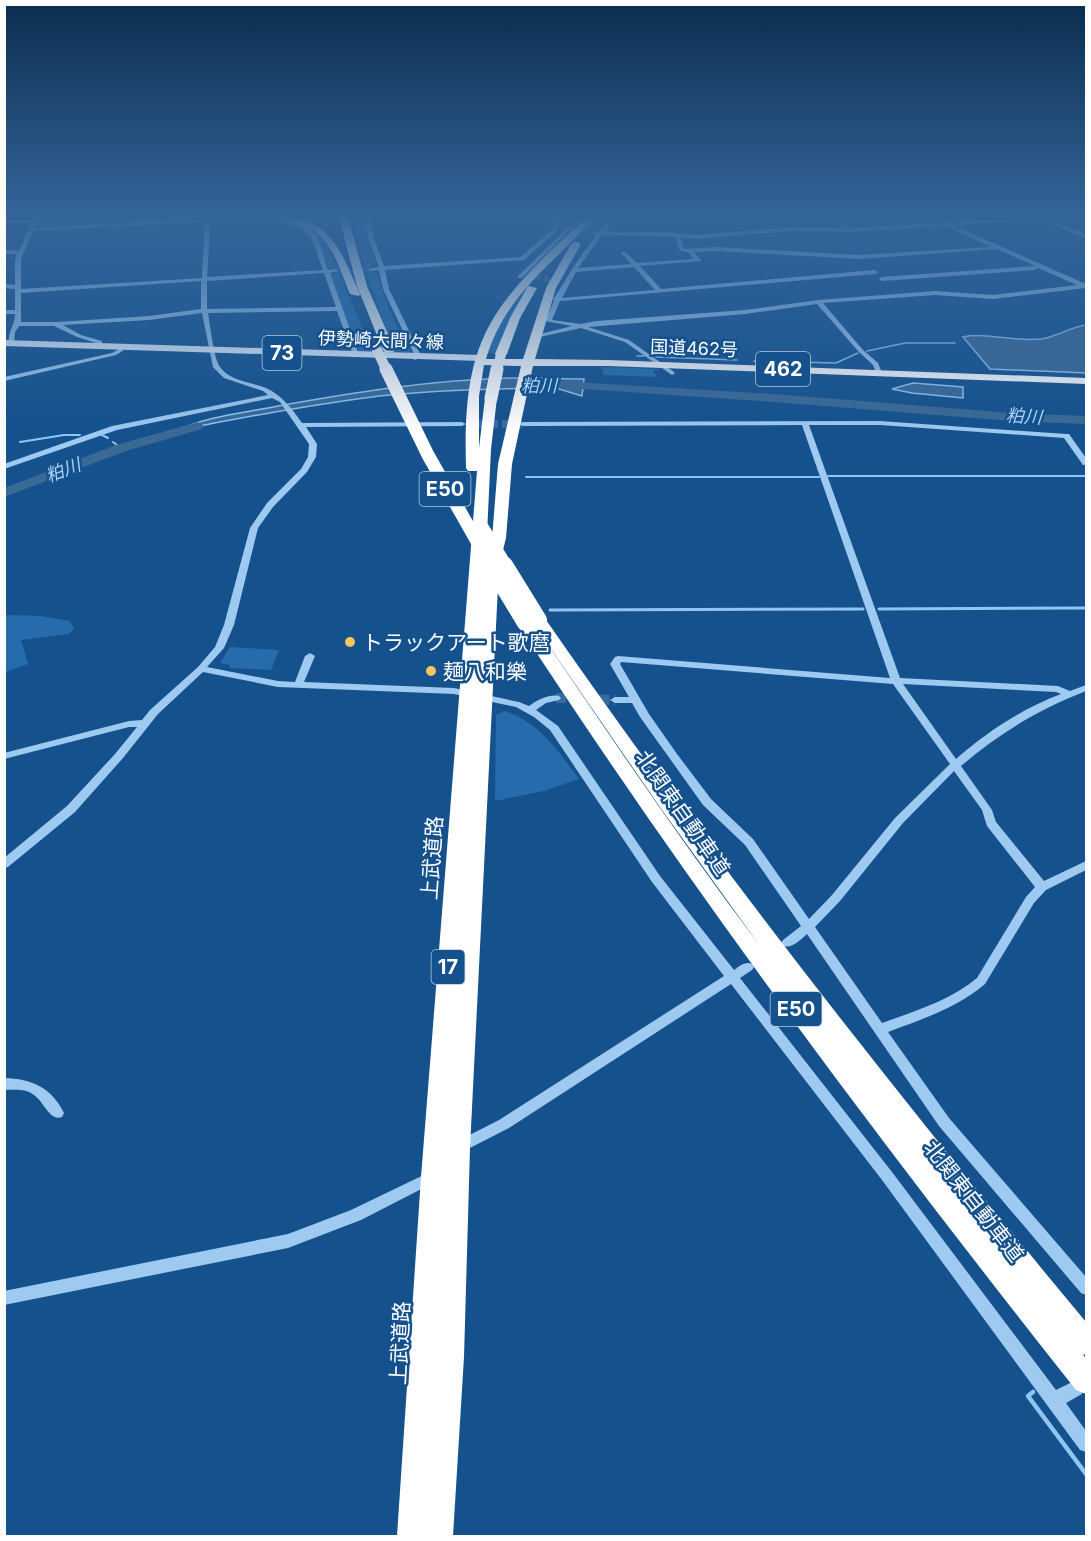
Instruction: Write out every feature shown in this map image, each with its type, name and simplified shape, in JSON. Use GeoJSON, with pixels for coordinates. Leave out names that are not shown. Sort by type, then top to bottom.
{"type":"FeatureCollection","features":[{"type":"Feature","properties":{"kind":"highway"},"geometry":{"type":"LineString","coordinates":[[352,289],[355,294]]}},
{"type":"Feature","properties":{"kind":"highway","name":"北関東自動車道"},"geometry":{"type":"LineString","coordinates":[[354,289],[444,486],[532,621],[588,693],[719,877],[800,984],[925,1144],[1086,1342]]}},
{"type":"Feature","properties":{"kind":"highway","name":"北関東自動車道"},"geometry":{"type":"LineString","coordinates":[[364,289],[383,350]]}},
{"type":"Feature","properties":{"kind":"highway"},"geometry":{"type":"LineString","coordinates":[[522,289],[503,309],[489,334],[477,375],[495,398],[524,375],[551,289]]}},
{"type":"Feature","properties":{"kind":"highway","name":"上武道路"},"geometry":{"type":"LineString","coordinates":[[438,1536],[450,1357],[485,449],[505,354],[526,297],[532,289]]}},
{"type":"Feature","properties":{"kind":"highway","name":"上武道路"},"geometry":{"type":"LineString","coordinates":[[505,354],[540,289]]}},
{"type":"Feature","properties":{"kind":"highway","name":"国道462号"},"geometry":{"type":"LineString","coordinates":[[481,360],[658,363],[1086,379]]}},
{"type":"Feature","properties":{"kind":"highway","name":"上武道路"},"geometry":{"type":"LineString","coordinates":[[412,1536],[433,1177],[476,695],[491,574],[495,398]]}},
{"type":"Feature","properties":{"kind":"highway","name":"北関東自動車道"},"geometry":{"type":"LineString","coordinates":[[532,621],[571,694],[702,883],[1081,1384]]}},
{"type":"Feature","properties":{"kind":"main road","name":"伊勢崎大間々線"},"geometry":{"type":"LineString","coordinates":[[8,343],[121,350],[481,360]]}},
{"type":"Feature","properties":{"kind":"main road","name":"伊勢崎大間々線"},"geometry":{"type":"LineString","coordinates":[[28,344],[99,345],[423,363],[481,360]]}},
{"type":"Feature","properties":{"kind":"street"},"geometry":{"type":"LineString","coordinates":[[8,343],[17,324],[18,289]]}},
{"type":"Feature","properties":{"kind":"street"},"geometry":{"type":"LineString","coordinates":[[7,859],[77,803],[144,723],[201,669],[219,648],[225,636],[250,540],[259,519],[304,470],[312,457],[313,444],[301,424],[282,401],[274,394],[220,373],[215,366],[204,311],[204,289]]}},
{"type":"Feature","properties":{"kind":"street"},"geometry":{"type":"LineString","coordinates":[[333,289],[355,352],[354,356]]}},
{"type":"Feature","properties":{"kind":"street"},"geometry":{"type":"LineString","coordinates":[[386,289],[417,354],[415,358]]}},
{"type":"Feature","properties":{"kind":"street"},"geometry":{"type":"LineString","coordinates":[[560,289],[548,322],[582,327],[627,340],[672,373]]}},
{"type":"Feature","properties":{"kind":"street"},"geometry":{"type":"LineString","coordinates":[[657,289],[660,292]]}},
{"type":"Feature","properties":{"kind":"street"},"geometry":{"type":"LineString","coordinates":[[556,300],[693,289]]}},
{"type":"Feature","properties":{"kind":"street"},"geometry":{"type":"LineString","coordinates":[[891,289],[898,296]]}},
{"type":"Feature","properties":{"kind":"street"},"geometry":{"type":"LineString","coordinates":[[535,336],[582,327],[680,315],[746,312],[818,302],[935,293],[993,297],[1061,289]]}},
{"type":"Feature","properties":{"kind":"street"},"geometry":{"type":"LineString","coordinates":[[818,302],[876,363],[878,371]]}},
{"type":"Feature","properties":{"kind":"street"},"geometry":{"type":"LineString","coordinates":[[4,325],[57,324],[204,311],[340,309]]}},
{"type":"Feature","properties":{"kind":"street"},"geometry":{"type":"LineString","coordinates":[[4,312],[18,312]]}},
{"type":"Feature","properties":{"kind":"street"},"geometry":{"type":"LineString","coordinates":[[57,324],[79,336],[100,342],[99,345]]}},
{"type":"Feature","properties":{"kind":"street"},"geometry":{"type":"LineString","coordinates":[[4,379],[114,354],[121,350]]}},
{"type":"Feature","properties":{"kind":"street"},"geometry":{"type":"LineString","coordinates":[[4,467],[103,431],[253,402],[274,394]]}},
{"type":"Feature","properties":{"kind":"street"},"geometry":{"type":"LineString","coordinates":[[805,423],[896,681],[987,810],[991,823],[1042,887]]}},
{"type":"Feature","properties":{"kind":"street"},"geometry":{"type":"LineString","coordinates":[[301,424],[462,424]]}},
{"type":"Feature","properties":{"kind":"street"},"geometry":{"type":"LineString","coordinates":[[523,424],[897,424],[1064,435],[1069,437],[1086,463]]}},
{"type":"Feature","properties":{"kind":"street"},"geometry":{"type":"LineString","coordinates":[[298,685],[310,656]]}},
{"type":"Feature","properties":{"kind":"street"},"geometry":{"type":"LineString","coordinates":[[1070,693],[1058,689],[896,681],[618,659],[615,664],[636,700],[707,802],[744,835],[963,1146],[1086,1288]]}},
{"type":"Feature","properties":{"kind":"street"},"geometry":{"type":"LineString","coordinates":[[201,669],[243,679],[298,685],[476,695],[508,701],[530,710],[561,735],[656,879],[874,1159],[1086,1444]]}},
{"type":"Feature","properties":{"kind":"street"},"geometry":{"type":"LineString","coordinates":[[787,943],[809,927],[897,823],[982,742],[1005,726],[1054,699],[1086,688]]}},
{"type":"Feature","properties":{"kind":"street"},"geometry":{"type":"LineString","coordinates":[[530,710],[543,701],[556,698]]}},
{"type":"Feature","properties":{"kind":"street"},"geometry":{"type":"LineString","coordinates":[[615,700],[636,700]]}},
{"type":"Feature","properties":{"kind":"street"},"geometry":{"type":"LineString","coordinates":[[4,756],[129,724],[144,723]]}},
{"type":"Feature","properties":{"kind":"street"},"geometry":{"type":"LineString","coordinates":[[882,1029],[974,988],[981,981],[1030,900],[1042,887],[1086,865]]}},
{"type":"Feature","properties":{"kind":"street"},"geometry":{"type":"LineString","coordinates":[[4,1298],[288,1241],[356,1215],[433,1177],[458,1148],[469,1140],[504,1124],[748,967]]}},
{"type":"Feature","properties":{"kind":"street"},"geometry":{"type":"LineString","coordinates":[[4,1084],[30,1084],[50,1101],[57,1113]]}},
{"type":"Feature","properties":{"kind":"street"},"geometry":{"type":"LineString","coordinates":[[1053,1401],[1081,1384]]}},
{"type":"Feature","properties":{"kind":"shaded area"},"geometry":{"type":"Polygon","coordinates":[[[335,289],[346,289],[372,351],[359,351],[335,289]]]}},
{"type":"Feature","properties":{"kind":"shaded area"},"geometry":{"type":"Polygon","coordinates":[[[372,289],[382,289],[390,312],[411,353],[395,351],[372,289]]]}},
{"type":"Feature","properties":{"kind":"shaded area"},"geometry":{"type":"Polygon","coordinates":[[[525,289],[528,289],[507,324],[496,354],[486,353],[498,320],[525,289]]]}},
{"type":"Feature","properties":{"kind":"shaded area"},"geometry":{"type":"Polygon","coordinates":[[[603,367],[662,369],[653,371],[658,377],[603,375],[603,367]]]}},
{"type":"Feature","properties":{"kind":"shaded area"},"geometry":{"type":"Polygon","coordinates":[[[5,615],[41,616],[70,621],[74,629],[69,634],[21,640],[28,664],[5,672],[5,615]]]}},
{"type":"Feature","properties":{"kind":"shaded area"},"geometry":{"type":"Polygon","coordinates":[[[230,647],[279,650],[271,670],[229,668],[230,665],[220,663],[230,647]]]}},
{"type":"Feature","properties":{"kind":"shaded area"},"geometry":{"type":"Polygon","coordinates":[[[505,711],[538,730],[556,748],[579,779],[544,791],[495,801],[496,715],[505,711]]]}},
{"type":"Feature","properties":{"kind":"water"},"geometry":{"type":"Polygon","coordinates":[[[1086,325],[1086,373],[990,369],[963,337],[1041,339],[1086,325]]]}},
{"type":"Feature","properties":{"kind":"water"},"geometry":{"type":"Polygon","coordinates":[[[512,378],[584,379],[582,396],[559,389],[544,388],[400,394],[302,407],[175,431],[226,416],[336,396],[423,384],[512,378]]]}},
{"type":"Feature","properties":{"kind":"water"},"geometry":{"type":"Polygon","coordinates":[[[913,383],[963,387],[963,398],[892,389],[913,383]]]}},
{"type":"Feature","properties":{"kind":"waterway"},"geometry":{"type":"LineString","coordinates":[[867,351],[905,343],[955,343]]}},
{"type":"Feature","properties":{"kind":"waterway"},"geometry":{"type":"LineString","coordinates":[[754,361],[836,363],[858,353]]}},
{"type":"Feature","properties":{"kind":"waterway"},"geometry":{"type":"LineString","coordinates":[[637,356],[644,356]]}},
{"type":"Feature","properties":{"kind":"waterway"},"geometry":{"type":"LineString","coordinates":[[656,357],[737,360]]}},
{"type":"Feature","properties":{"kind":"waterway","name":"粕川"},"geometry":{"type":"LineString","coordinates":[[558,385],[774,398],[1012,417],[1086,420]]}},
{"type":"Feature","properties":{"kind":"waterway","name":"粕川"},"geometry":{"type":"LineString","coordinates":[[4,493],[121,448],[198,426]]}},
{"type":"Feature","properties":{"kind":"waterway"},"geometry":{"type":"LineString","coordinates":[[20,442],[64,435],[80,435]]}},
{"type":"Feature","properties":{"kind":"waterway"},"geometry":{"type":"LineString","coordinates":[[102,435],[108,438]]}},
{"type":"Feature","properties":{"kind":"waterway"},"geometry":{"type":"LineString","coordinates":[[113,442],[121,448]]}},
{"type":"Feature","properties":{"kind":"waterway"},"geometry":{"type":"LineString","coordinates":[[828,476],[1086,476]]}},
{"type":"Feature","properties":{"kind":"waterway"},"geometry":{"type":"LineString","coordinates":[[526,477],[819,477]]}},
{"type":"Feature","properties":{"kind":"waterway"},"geometry":{"type":"LineString","coordinates":[[879,609],[1086,608]]}},
{"type":"Feature","properties":{"kind":"waterway"},"geometry":{"type":"LineString","coordinates":[[550,610],[863,609]]}},
{"type":"Feature","properties":{"kind":"waterway"},"geometry":{"type":"LineString","coordinates":[[1033,1392],[1028,1396],[1086,1474]]}},
{"type":"Feature","properties":{"kind":"tunnel"},"geometry":{"type":"LineString","coordinates":[[466,424],[522,424]]}},
{"type":"Feature","properties":{"kind":"tunnel"},"geometry":{"type":"LineString","coordinates":[[556,698],[615,700]]}},
{"type":"Feature","properties":{"kind":"place","name":"トラックアート歌麿"},"geometry":{"type":"Point","coordinates":[350,642]}},
{"type":"Feature","properties":{"kind":"place","name":"麺八和樂"},"geometry":{"type":"Point","coordinates":[431,671]}}]}
